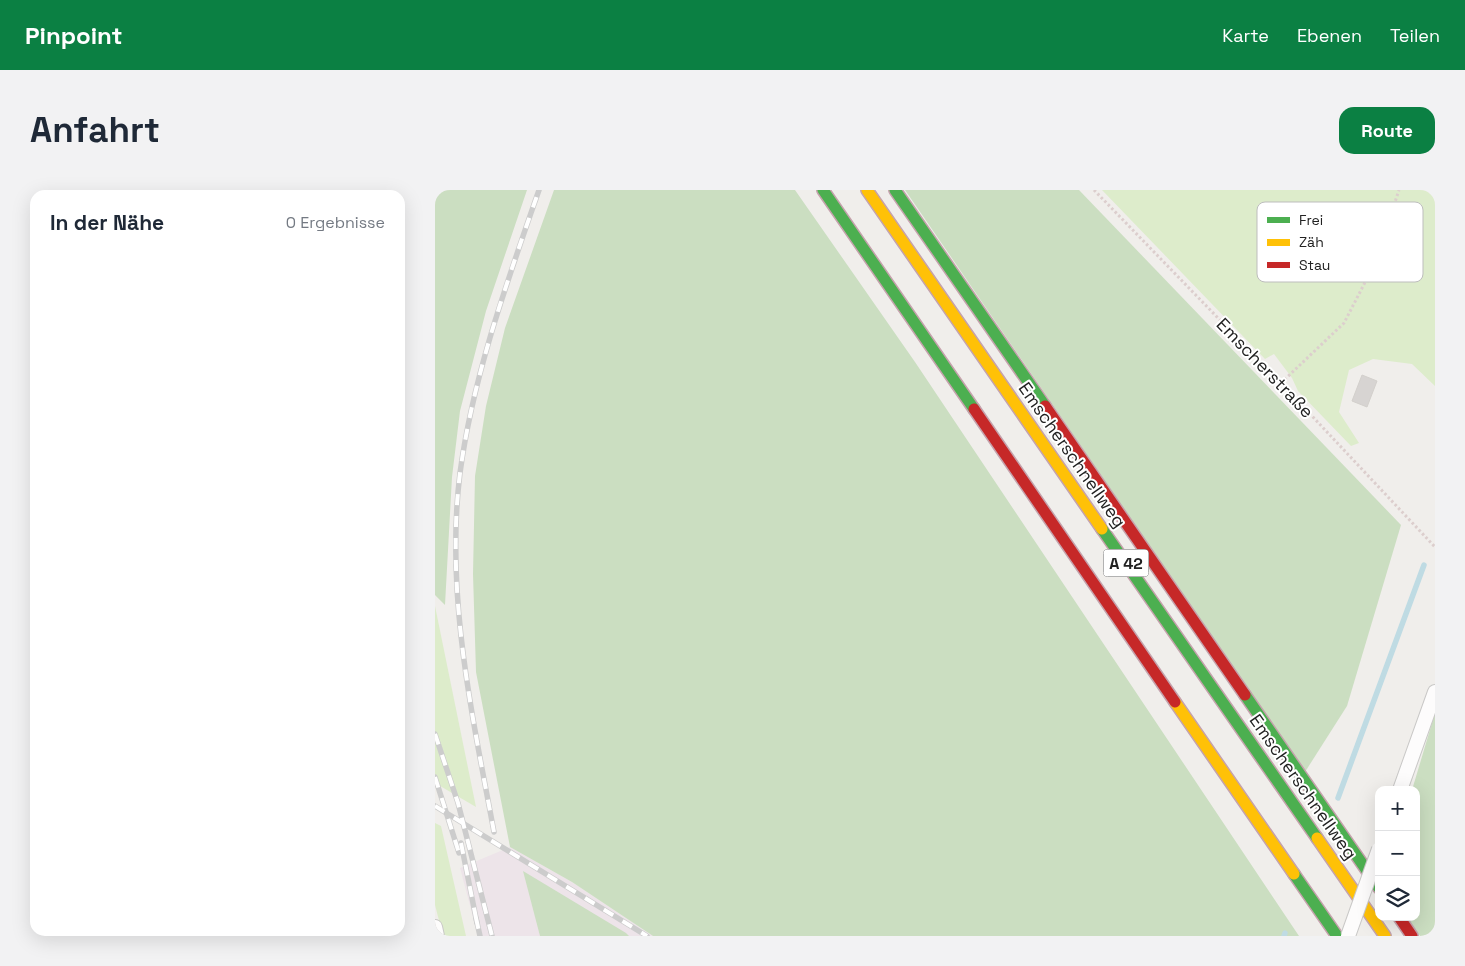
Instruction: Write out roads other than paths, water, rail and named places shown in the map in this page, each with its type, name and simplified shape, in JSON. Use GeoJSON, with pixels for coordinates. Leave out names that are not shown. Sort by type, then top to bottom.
{"type":"FeatureCollection","features":[{"type":"Feature","properties":{"kind":"highway","name":"A 42"},"geometry":{"type":"LineString","coordinates":[[823,190],[1337,936]]}},
{"type":"Feature","properties":{"kind":"highway","name":"Emscherschnellweg"},"geometry":{"type":"LineString","coordinates":[[867,190],[1385,936]]}},
{"type":"Feature","properties":{"kind":"highway"},"geometry":{"type":"LineString","coordinates":[[895,190],[1375,882]]}},
{"type":"Feature","properties":{"kind":"highway"},"geometry":{"type":"LineString","coordinates":[[1402,921],[1412,936]]}},
{"type":"Feature","properties":{"kind":"street"},"geometry":{"type":"LineString","coordinates":[[1401,786],[1435,692]]}},
{"type":"Feature","properties":{"kind":"street"},"geometry":{"type":"LineString","coordinates":[[1348,936],[1375,861]]}},
{"type":"Feature","properties":{"kind":"street"},"geometry":{"type":"LineString","coordinates":[[435,928],[437,936]]}},
{"type":"Feature","properties":{"kind":"waterway"},"geometry":{"type":"LineString","coordinates":[[1338,798],[1424,565]]}},
{"type":"Feature","properties":{"kind":"railway"},"geometry":{"type":"LineString","coordinates":[[494,832],[463,654],[458,609],[456,518],[460,473],[466,437],[482,365],[503,294],[539,190]]}},
{"type":"Feature","properties":{"kind":"railway"},"geometry":{"type":"LineString","coordinates":[[435,734],[458,803],[492,936]]}},
{"type":"Feature","properties":{"kind":"railway"},"geometry":{"type":"LineString","coordinates":[[435,777],[459,853]]}},
{"type":"Feature","properties":{"kind":"railway"},"geometry":{"type":"LineString","coordinates":[[435,806],[647,936]]}},
{"type":"Feature","properties":{"kind":"railway"},"geometry":{"type":"LineString","coordinates":[[461,843],[477,923]]}},
{"type":"Feature","properties":{"kind":"railway"},"geometry":{"type":"LineString","coordinates":[[476,918],[480,936]]}}]}
